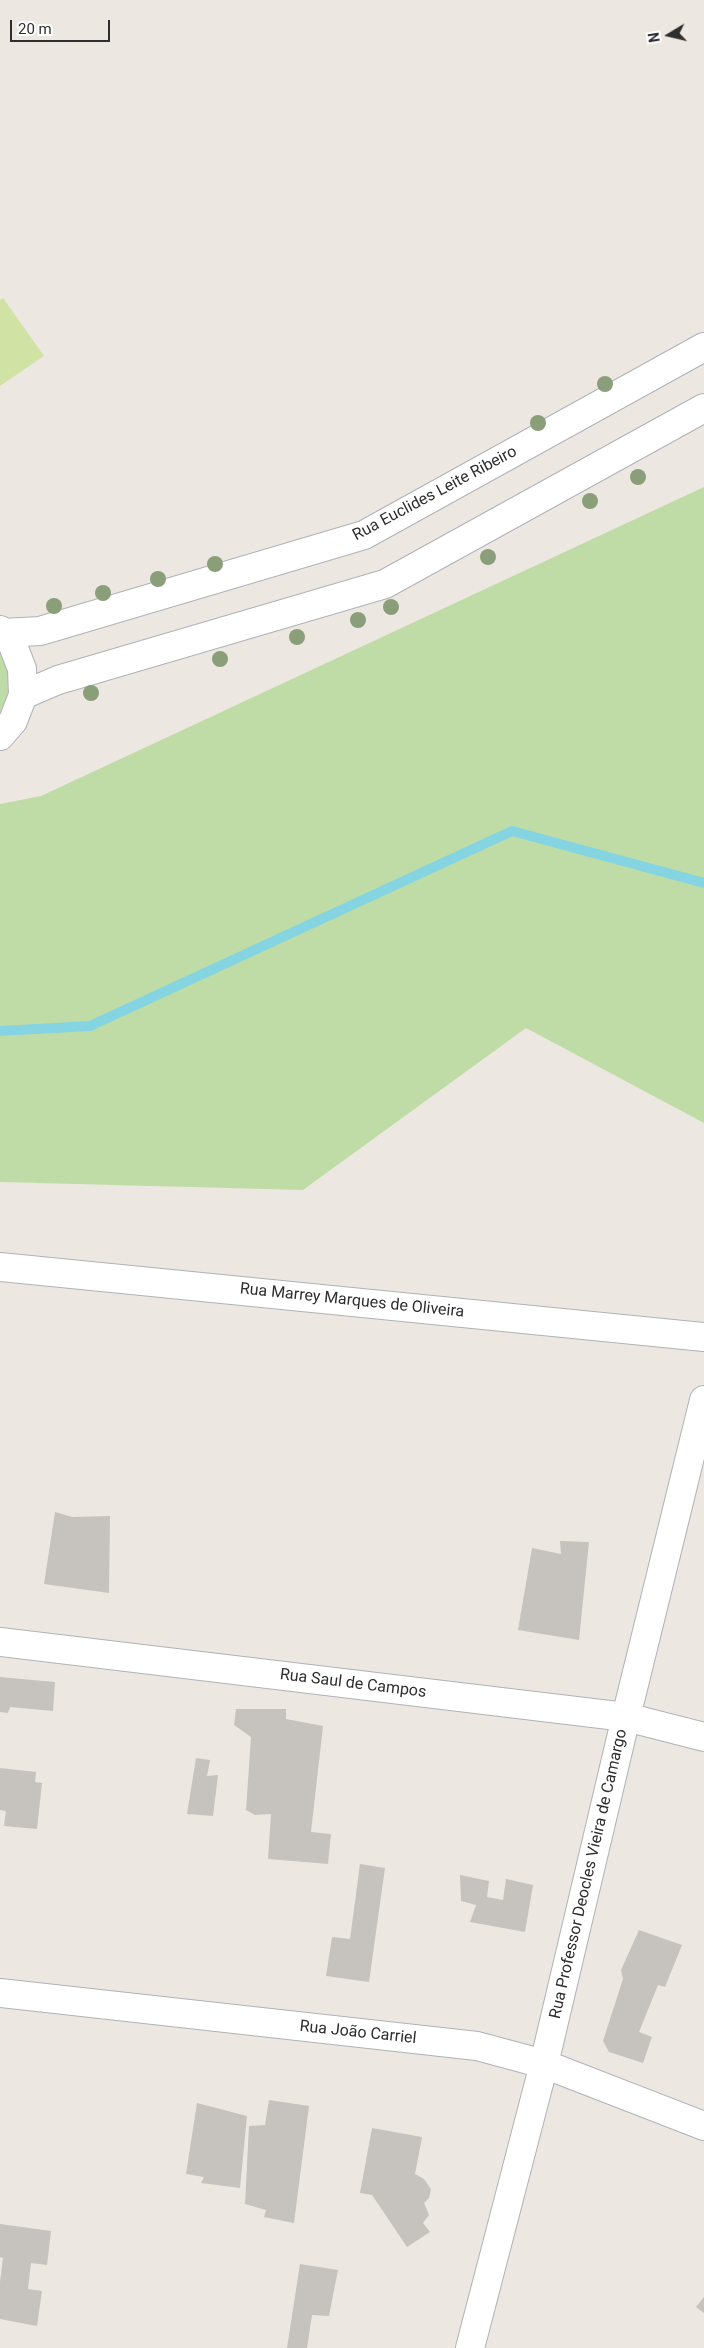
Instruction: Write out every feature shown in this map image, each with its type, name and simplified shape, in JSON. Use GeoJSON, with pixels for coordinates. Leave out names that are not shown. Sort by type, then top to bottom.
{"type":"FeatureCollection","features":[{"type":"Feature","properties":{"kind":"street","name":"Rua Euclides Leite Ribeiro"},"geometry":{"type":"LineString","coordinates":[[2,631],[40,630],[364,535],[704,347]]}},
{"type":"Feature","properties":{"kind":"street"},"geometry":{"type":"LineString","coordinates":[[23,695],[58,680],[385,584],[704,408]]}},
{"type":"Feature","properties":{"kind":"street"},"geometry":{"type":"LineString","coordinates":[[0,736],[13,721],[23,695],[22,668],[12,643],[2,631]]}},
{"type":"Feature","properties":{"kind":"street","name":"Rua Marrey Marques de Oliveira"},"geometry":{"type":"LineString","coordinates":[[0,1266],[704,1337]]}},
{"type":"Feature","properties":{"kind":"street","name":"Rua Professor Deocles Vieira de Camargo"},"geometry":{"type":"LineString","coordinates":[[470,2348],[544,2064],[626,1717],[704,1400]]}},
{"type":"Feature","properties":{"kind":"street","name":"Rua Saul de Campos"},"geometry":{"type":"LineString","coordinates":[[0,1642],[626,1717],[704,1736]]}},
{"type":"Feature","properties":{"kind":"street","name":"Rua João Carriel"},"geometry":{"type":"LineString","coordinates":[[0,1993],[476,2046],[544,2064],[704,2126]]}},
{"type":"Feature","properties":{"kind":"green space"},"geometry":{"type":"Polygon","coordinates":[[[3,298],[44,356],[0,386],[0,300],[3,298]]]}},
{"type":"Feature","properties":{"kind":"green space"},"geometry":{"type":"Polygon","coordinates":[[[704,487],[704,1123],[526,1028],[303,1190],[0,1182],[0,804],[41,796],[704,487]]]}},
{"type":"Feature","properties":{"kind":"green space"},"geometry":{"type":"Polygon","coordinates":[[[0,649],[5,656],[10,679],[8,701],[0,717],[0,649]]]}},
{"type":"Feature","properties":{"kind":"building"},"geometry":{"type":"Polygon","coordinates":[[[55,1512],[72,1517],[110,1516],[109,1593],[44,1584],[55,1512]]]}},
{"type":"Feature","properties":{"kind":"building"},"geometry":{"type":"Polygon","coordinates":[[[560,1541],[589,1542],[579,1640],[518,1630],[532,1548],[561,1554],[560,1541]]]}},
{"type":"Feature","properties":{"kind":"building"},"geometry":{"type":"Polygon","coordinates":[[[0,1677],[55,1682],[53,1711],[10,1707],[8,1713],[0,1712],[0,1677]]]}},
{"type":"Feature","properties":{"kind":"building"},"geometry":{"type":"Polygon","coordinates":[[[236,1709],[286,1709],[286,1719],[323,1726],[311,1832],[331,1834],[328,1864],[268,1859],[271,1814],[255,1815],[246,1810],[251,1737],[234,1725],[236,1709]]]}},
{"type":"Feature","properties":{"kind":"building"},"geometry":{"type":"Polygon","coordinates":[[[196,1758],[210,1760],[207,1776],[218,1775],[213,1816],[187,1814],[196,1758]]]}},
{"type":"Feature","properties":{"kind":"building"},"geometry":{"type":"Polygon","coordinates":[[[0,1768],[36,1772],[35,1782],[42,1783],[37,1829],[4,1826],[6,1811],[0,1810],[0,1768]]]}},
{"type":"Feature","properties":{"kind":"building"},"geometry":{"type":"Polygon","coordinates":[[[360,1864],[385,1868],[369,1982],[326,1976],[332,1937],[350,1939],[360,1864]]]}},
{"type":"Feature","properties":{"kind":"building"},"geometry":{"type":"Polygon","coordinates":[[[460,1875],[489,1881],[487,1897],[503,1900],[506,1879],[533,1885],[525,1932],[470,1922],[476,1905],[461,1901],[460,1875]]]}},
{"type":"Feature","properties":{"kind":"building"},"geometry":{"type":"Polygon","coordinates":[[[639,1930],[682,1945],[665,1987],[658,1985],[639,2032],[652,2037],[643,2063],[609,2052],[603,2041],[623,1979],[621,1970],[639,1930]]]}},
{"type":"Feature","properties":{"kind":"building"},"geometry":{"type":"Polygon","coordinates":[[[269,2100],[309,2106],[294,2223],[264,2217],[266,2210],[245,2204],[249,2126],[265,2125],[269,2100]]]}},
{"type":"Feature","properties":{"kind":"building"},"geometry":{"type":"Polygon","coordinates":[[[197,2103],[247,2116],[240,2188],[201,2183],[204,2177],[186,2174],[197,2103]]]}},
{"type":"Feature","properties":{"kind":"building"},"geometry":{"type":"Polygon","coordinates":[[[372,2128],[422,2137],[415,2174],[424,2179],[431,2189],[429,2198],[424,2203],[429,2215],[423,2223],[430,2232],[407,2247],[372,2195],[360,2193],[372,2128]]]}},
{"type":"Feature","properties":{"kind":"building"},"geometry":{"type":"Polygon","coordinates":[[[0,2224],[51,2231],[47,2265],[31,2263],[28,2289],[42,2291],[37,2326],[0,2319],[0,2282],[3,2258],[0,2257],[0,2224]]]}},
{"type":"Feature","properties":{"kind":"building"},"geometry":{"type":"Polygon","coordinates":[[[300,2264],[338,2270],[329,2316],[312,2315],[307,2348],[287,2348],[300,2264]]]}},
{"type":"Feature","properties":{"kind":"building"},"geometry":{"type":"Polygon","coordinates":[[[704,2297],[704,2313],[696,2307],[704,2297]]]}},
{"type":"Feature","properties":{"kind":"waterway"},"geometry":{"type":"LineString","coordinates":[[0,1031],[90,1026],[512,831],[704,883]]}}]}
